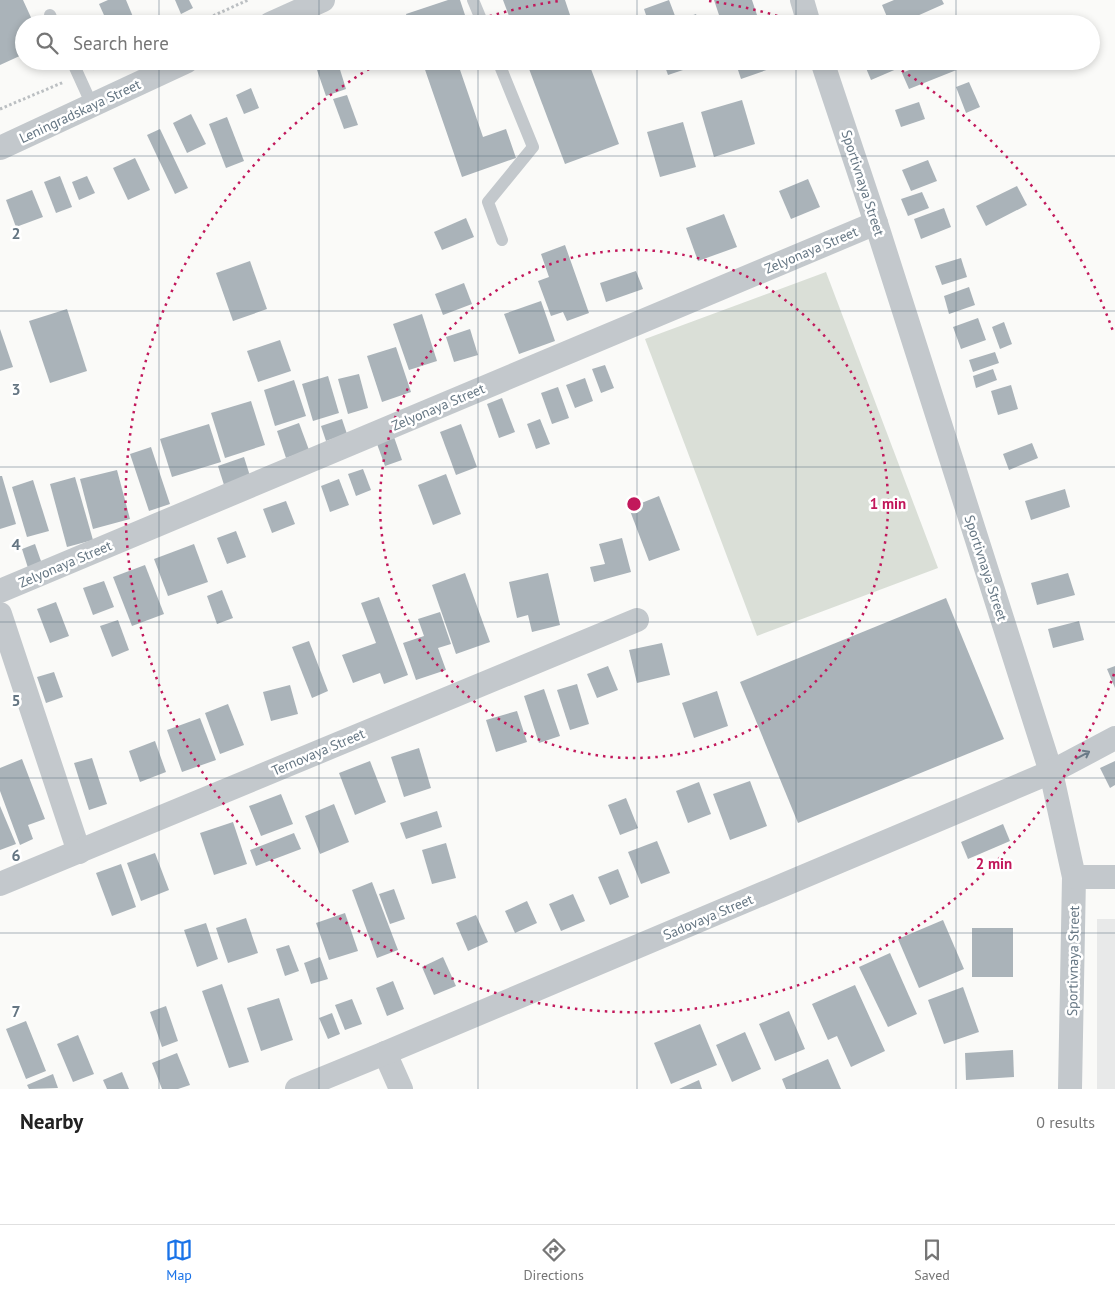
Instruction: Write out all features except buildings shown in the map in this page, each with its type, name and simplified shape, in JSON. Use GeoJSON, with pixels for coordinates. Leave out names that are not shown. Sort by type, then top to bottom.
{"type":"FeatureCollection","features":[{"type":"Feature","properties":{"kind":"street"},"geometry":{"type":"LineString","coordinates":[[290,15],[323,0]]}},
{"type":"Feature","properties":{"kind":"street"},"geometry":{"type":"LineString","coordinates":[[802,0],[807,15]]}},
{"type":"Feature","properties":{"kind":"street","name":"Leningradskaya Street"},"geometry":{"type":"LineString","coordinates":[[0,148],[168,70]]}},
{"type":"Feature","properties":{"kind":"street","name":"Sportivnaya Street"},"geometry":{"type":"LineString","coordinates":[[825,70],[876,223],[1051,772],[1074,877],[1070,1089]]}},
{"type":"Feature","properties":{"kind":"street","name":"Zelyonaya Street"},"geometry":{"type":"LineString","coordinates":[[0,591],[876,223]]}},
{"type":"Feature","properties":{"kind":"street"},"geometry":{"type":"LineString","coordinates":[[0,614],[79,852]]}},
{"type":"Feature","properties":{"kind":"street","name":"Ternovaya Street"},"geometry":{"type":"LineString","coordinates":[[0,884],[637,620]]}},
{"type":"Feature","properties":{"kind":"street","name":"Sadovaya Street"},"geometry":{"type":"LineString","coordinates":[[297,1089],[385,1054],[1051,772],[1115,738]]}},
{"type":"Feature","properties":{"kind":"street"},"geometry":{"type":"LineString","coordinates":[[1074,877],[1115,877]]}},
{"type":"Feature","properties":{"kind":"street"},"geometry":{"type":"LineString","coordinates":[[385,1054],[401,1089]]}},
{"type":"Feature","properties":{"kind":"lane"},"geometry":{"type":"LineString","coordinates":[[473,0],[479,15]]}},
{"type":"Feature","properties":{"kind":"lane"},"geometry":{"type":"LineString","coordinates":[[76,70],[92,105]]}},
{"type":"Feature","properties":{"kind":"lane"},"geometry":{"type":"LineString","coordinates":[[502,70],[533,148],[488,202],[502,240]]}},
{"type":"Feature","properties":{"kind":"path"},"geometry":{"type":"LineString","coordinates":[[215,15],[248,0]]}},
{"type":"Feature","properties":{"kind":"path"},"geometry":{"type":"LineString","coordinates":[[0,109],[92,70]]}},
{"type":"Feature","properties":{"kind":"shaded area"},"geometry":{"type":"Polygon","coordinates":[[[826,272],[938,568],[757,636],[645,339],[826,272]]]}},
{"type":"Feature","properties":{"kind":"shaded area"},"geometry":{"type":"Polygon","coordinates":[[[1097,919],[1115,919],[1115,1089],[1097,1089],[1097,919]]]}}]}
